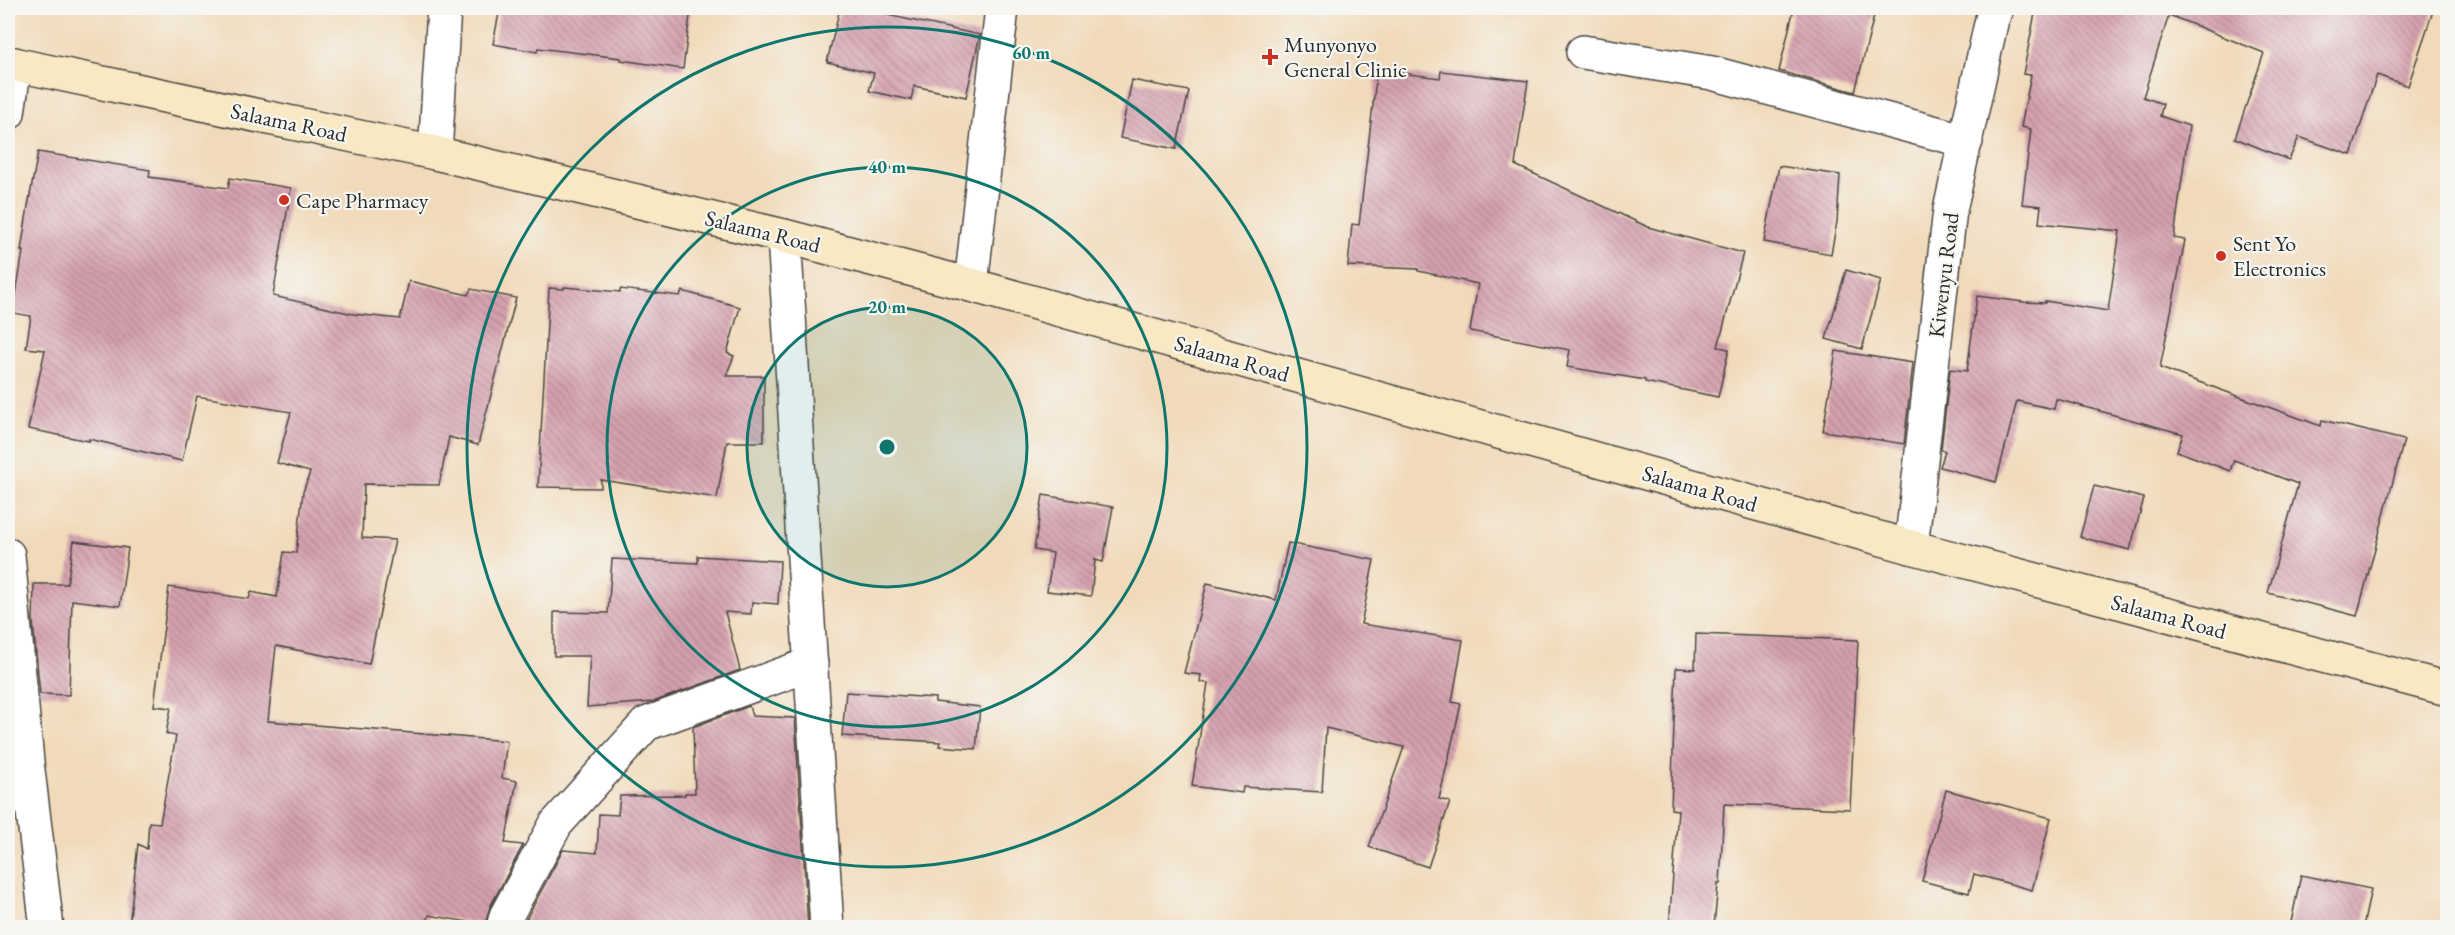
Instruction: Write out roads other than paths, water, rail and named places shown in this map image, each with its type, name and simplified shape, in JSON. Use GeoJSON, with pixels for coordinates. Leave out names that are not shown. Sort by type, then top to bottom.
{"type":"FeatureCollection","features":[{"type":"Feature","properties":{"kind":"main road","name":"Salaama Road"},"geometry":{"type":"LineString","coordinates":[[11,63],[435,153],[784,236],[971,285],[1911,547],[2448,689]]}},
{"type":"Feature","properties":{"kind":"street"},"geometry":{"type":"LineString","coordinates":[[435,153],[444,8]]}},
{"type":"Feature","properties":{"kind":"street"},"geometry":{"type":"LineString","coordinates":[[971,285],[1002,8]]}},
{"type":"Feature","properties":{"kind":"street","name":"Kiwenyu Road"},"geometry":{"type":"LineString","coordinates":[[1911,547],[1950,210],[1992,19],[1997,8]]}},
{"type":"Feature","properties":{"kind":"street"},"geometry":{"type":"LineString","coordinates":[[1583,52],[1712,73],[1966,141]]}},
{"type":"Feature","properties":{"kind":"street"},"geometry":{"type":"LineString","coordinates":[[8,113],[11,63]]}},
{"type":"Feature","properties":{"kind":"street"},"geometry":{"type":"LineString","coordinates":[[784,236],[827,927]]}},
{"type":"Feature","properties":{"kind":"street"},"geometry":{"type":"LineString","coordinates":[[8,555],[27,762],[47,927]]}},
{"type":"Feature","properties":{"kind":"street"},"geometry":{"type":"LineString","coordinates":[[503,927],[506,916],[556,824],[646,724],[811,664]]}},
{"type":"Feature","properties":{"kind":"place","name":"Munyonyo General Clinic"},"geometry":{"type":"Point","coordinates":[1270,57]}},
{"type":"Feature","properties":{"kind":"place","name":"Cape Pharmacy"},"geometry":{"type":"Point","coordinates":[284,200]}},
{"type":"Feature","properties":{"kind":"place","name":"Sent Yo Electronics"},"geometry":{"type":"Point","coordinates":[2221,256]}}]}
